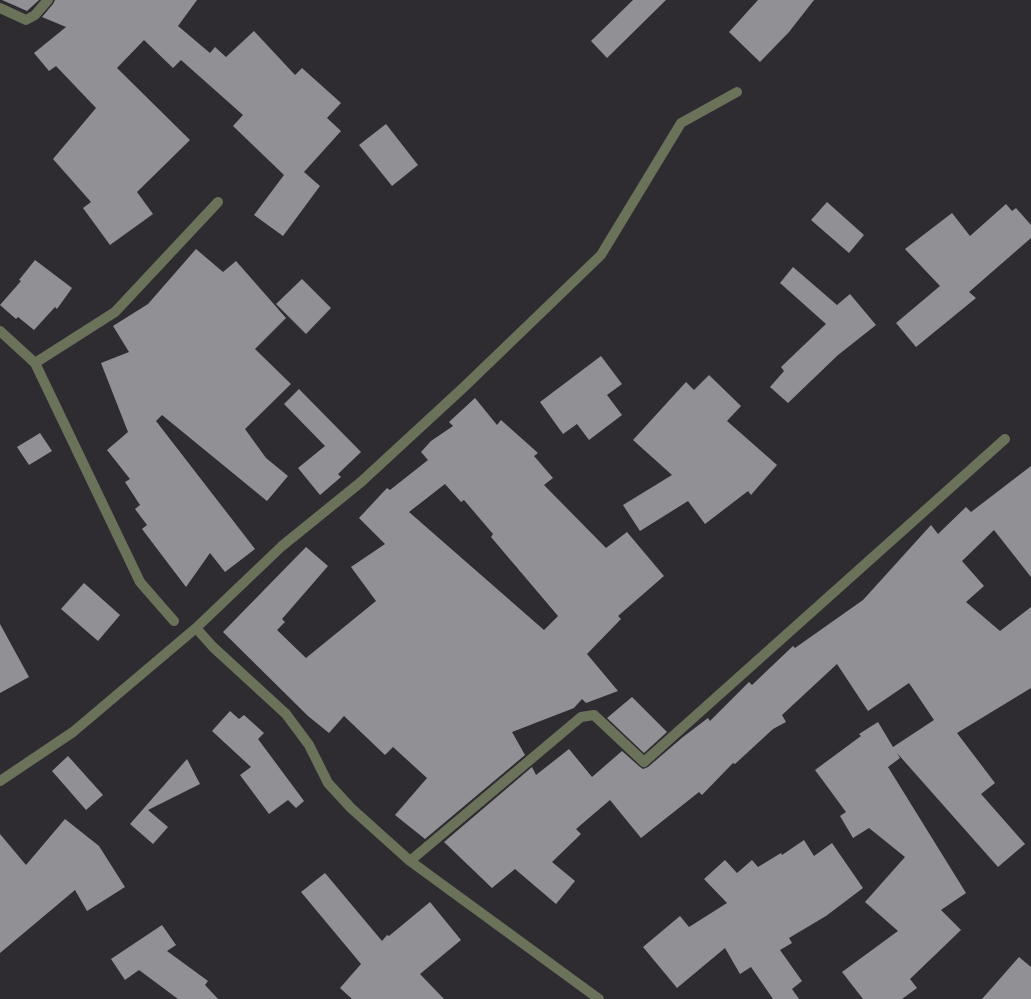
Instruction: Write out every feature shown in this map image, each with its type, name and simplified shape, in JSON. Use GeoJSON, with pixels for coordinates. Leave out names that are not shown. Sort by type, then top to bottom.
{"type":"FeatureCollection","features":[{"type":"Feature","properties":{"kind":"street"},"geometry":{"type":"LineString","coordinates":[[0,8],[26,20],[35,15],[48,0]]}},
{"type":"Feature","properties":{"kind":"street"},"geometry":{"type":"LineString","coordinates":[[0,781],[73,732],[196,628],[282,546],[361,482],[464,387],[600,254],[681,123],[737,92]]}},
{"type":"Feature","properties":{"kind":"street"},"geometry":{"type":"LineString","coordinates":[[34,363],[115,312],[218,202]]}},
{"type":"Feature","properties":{"kind":"street"},"geometry":{"type":"LineString","coordinates":[[0,332],[34,363],[140,582],[174,622]]}},
{"type":"Feature","properties":{"kind":"street"},"geometry":{"type":"LineString","coordinates":[[410,861],[581,717],[594,715],[644,762],[1005,439]]}},
{"type":"Feature","properties":{"kind":"street"},"geometry":{"type":"LineString","coordinates":[[196,628],[213,647],[286,714],[309,745],[328,783],[351,808],[410,861],[599,999]]}},
{"type":"Feature","properties":{"kind":"building"},"geometry":{"type":"Polygon","coordinates":[[[2,0],[39,0],[27,11],[2,0]]]}},
{"type":"Feature","properties":{"kind":"building"},"geometry":{"type":"Polygon","coordinates":[[[55,0],[197,0],[178,26],[210,53],[215,47],[226,57],[254,31],[295,75],[302,68],[341,103],[327,118],[341,131],[304,172],[320,186],[283,236],[254,215],[284,175],[233,126],[243,115],[181,60],[173,68],[144,40],[117,68],[190,140],[137,192],[153,214],[110,245],[83,208],[91,202],[53,159],[96,108],[56,66],[49,71],[34,53],[66,27],[42,17],[55,0]]]}},
{"type":"Feature","properties":{"kind":"building"},"geometry":{"type":"Polygon","coordinates":[[[633,0],[666,0],[607,58],[591,41],[633,0]]]}},
{"type":"Feature","properties":{"kind":"building"},"geometry":{"type":"Polygon","coordinates":[[[758,0],[814,0],[789,32],[760,62],[729,32],[758,0]]]}},
{"type":"Feature","properties":{"kind":"building"},"geometry":{"type":"Polygon","coordinates":[[[386,124],[418,165],[392,186],[359,145],[386,124]]]}},
{"type":"Feature","properties":{"kind":"building"},"geometry":{"type":"Polygon","coordinates":[[[827,202],[864,235],[849,253],[811,220],[827,202]]]}},
{"type":"Feature","properties":{"kind":"building"},"geometry":{"type":"Polygon","coordinates":[[[1006,204],[1012,211],[1016,208],[1031,225],[1031,238],[969,292],[976,298],[916,347],[896,323],[940,286],[905,249],[952,213],[970,236],[1006,204]]]}},
{"type":"Feature","properties":{"kind":"building"},"geometry":{"type":"Polygon","coordinates":[[[196,249],[223,272],[236,261],[286,318],[255,349],[291,384],[245,429],[266,458],[288,476],[267,501],[162,415],[156,421],[255,549],[225,572],[210,553],[186,587],[142,529],[147,525],[135,509],[140,505],[125,482],[130,479],[107,450],[128,432],[101,363],[129,352],[113,326],[148,304],[196,249]]]}},
{"type":"Feature","properties":{"kind":"building"},"geometry":{"type":"Polygon","coordinates":[[[35,260],[72,288],[57,309],[55,307],[34,330],[18,317],[16,319],[0,305],[21,281],[19,280],[35,260]]]}},
{"type":"Feature","properties":{"kind":"building"},"geometry":{"type":"Polygon","coordinates":[[[793,267],[837,305],[850,294],[876,325],[838,355],[788,403],[770,387],[784,371],[781,367],[826,324],[780,283],[793,267]]]}},
{"type":"Feature","properties":{"kind":"building"},"geometry":{"type":"Polygon","coordinates":[[[302,279],[331,308],[306,334],[276,304],[302,279]]]}},
{"type":"Feature","properties":{"kind":"building"},"geometry":{"type":"Polygon","coordinates":[[[601,356],[622,384],[607,395],[622,415],[589,440],[577,424],[563,434],[540,402],[601,356]]]}},
{"type":"Feature","properties":{"kind":"building"},"geometry":{"type":"Polygon","coordinates":[[[709,375],[741,406],[727,421],[777,465],[751,495],[748,491],[705,524],[688,501],[640,531],[623,505],[672,475],[633,440],[686,382],[694,390],[709,375]]]}},
{"type":"Feature","properties":{"kind":"building"},"geometry":{"type":"Polygon","coordinates":[[[299,389],[361,452],[338,474],[341,477],[320,495],[298,468],[325,446],[284,404],[299,389]]]}},
{"type":"Feature","properties":{"kind":"building"},"geometry":{"type":"Polygon","coordinates":[[[475,398],[497,425],[501,420],[538,453],[534,456],[553,478],[544,485],[606,548],[627,532],[664,576],[618,616],[621,619],[587,654],[618,691],[586,703],[582,699],[574,708],[512,732],[525,755],[425,839],[395,815],[427,778],[393,747],[385,755],[344,716],[329,733],[308,716],[223,632],[306,547],[328,566],[282,619],[285,622],[277,630],[306,658],[376,601],[351,567],[385,544],[359,518],[387,488],[390,490],[428,460],[421,452],[431,441],[453,426],[449,422],[475,398]],[[445,484],[409,512],[544,630],[558,616],[491,537],[493,534],[464,500],[461,502],[445,484]]]}},
{"type":"Feature","properties":{"kind":"building"},"geometry":{"type":"Polygon","coordinates":[[[40,433],[52,451],[29,465],[17,447],[40,433]]]}},
{"type":"Feature","properties":{"kind":"building"},"geometry":{"type":"Polygon","coordinates":[[[1031,466],[1031,577],[994,530],[962,561],[984,586],[966,602],[1000,631],[1031,607],[1031,688],[957,733],[995,783],[981,794],[1025,844],[998,867],[897,753],[900,758],[888,767],[966,893],[941,910],[961,930],[910,979],[917,988],[902,999],[863,999],[842,972],[898,931],[865,902],[905,857],[869,828],[853,838],[840,816],[846,812],[815,770],[861,736],[859,734],[878,722],[893,747],[934,720],[909,683],[868,711],[837,664],[782,715],[786,722],[773,729],[735,764],[733,763],[702,795],[699,792],[641,838],[610,800],[576,829],[581,834],[552,862],[575,881],[556,904],[515,869],[492,888],[444,842],[532,767],[536,775],[569,749],[592,777],[622,751],[643,769],[648,767],[708,718],[710,721],[749,682],[752,685],[793,646],[795,648],[863,600],[931,525],[938,534],[966,507],[971,512],[1031,466]]]}},
{"type":"Feature","properties":{"kind":"building"},"geometry":{"type":"Polygon","coordinates":[[[84,583],[120,615],[98,641],[61,609],[84,583]]]}},
{"type":"Feature","properties":{"kind":"building"},"geometry":{"type":"Polygon","coordinates":[[[0,624],[29,677],[0,693],[0,624]]]}},
{"type":"Feature","properties":{"kind":"building"},"geometry":{"type":"Polygon","coordinates":[[[632,697],[667,732],[644,753],[607,718],[632,697]]]}},
{"type":"Feature","properties":{"kind":"building"},"geometry":{"type":"Polygon","coordinates":[[[230,711],[239,719],[244,715],[264,733],[258,739],[304,801],[296,808],[288,800],[269,814],[240,775],[251,767],[212,731],[230,711]]]}},
{"type":"Feature","properties":{"kind":"building"},"geometry":{"type":"Polygon","coordinates":[[[68,756],[103,795],[86,810],[52,771],[68,756]]]}},
{"type":"Feature","properties":{"kind":"building"},"geometry":{"type":"Polygon","coordinates":[[[187,759],[200,784],[148,810],[168,827],[153,844],[130,824],[187,759]]]}},
{"type":"Feature","properties":{"kind":"building"},"geometry":{"type":"Polygon","coordinates":[[[65,819],[99,846],[125,887],[87,911],[75,890],[0,953],[0,834],[26,865],[65,819]]]}},
{"type":"Feature","properties":{"kind":"building"},"geometry":{"type":"Polygon","coordinates":[[[804,840],[814,856],[832,843],[863,888],[826,916],[789,938],[792,943],[780,950],[802,981],[792,989],[799,999],[773,999],[751,967],[740,974],[725,948],[677,988],[643,947],[680,916],[689,927],[727,903],[704,879],[725,860],[737,873],[752,860],[758,867],[781,853],[782,855],[804,840]]]}},
{"type":"Feature","properties":{"kind":"building"},"geometry":{"type":"Polygon","coordinates":[[[325,873],[382,941],[387,935],[389,936],[430,902],[461,940],[420,974],[444,999],[352,999],[340,988],[361,964],[301,892],[325,873]]]}},
{"type":"Feature","properties":{"kind":"building"},"geometry":{"type":"Polygon","coordinates":[[[162,925],[176,945],[167,951],[208,981],[205,985],[218,999],[178,999],[139,970],[125,980],[111,959],[162,925]]]}},
{"type":"Feature","properties":{"kind":"building"},"geometry":{"type":"Polygon","coordinates":[[[1019,957],[1031,967],[1031,999],[982,999],[1019,957]]]}}]}
